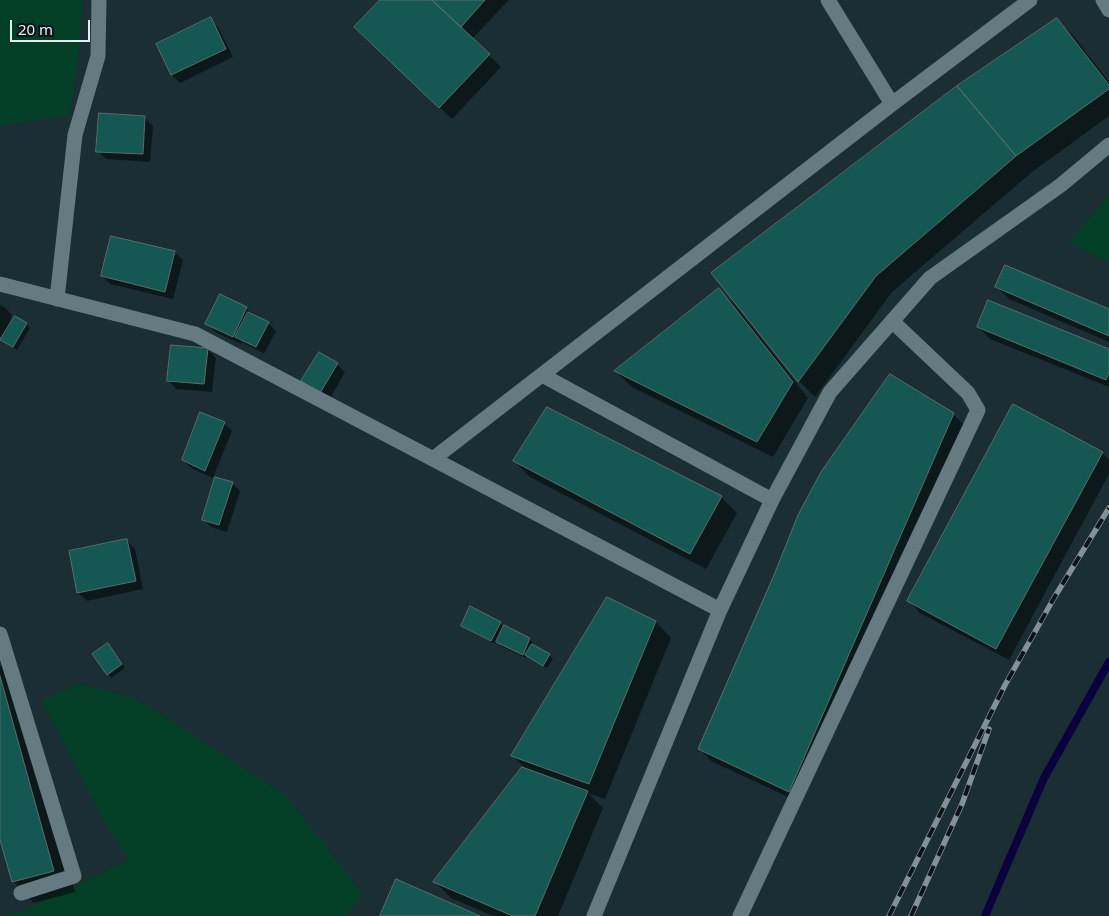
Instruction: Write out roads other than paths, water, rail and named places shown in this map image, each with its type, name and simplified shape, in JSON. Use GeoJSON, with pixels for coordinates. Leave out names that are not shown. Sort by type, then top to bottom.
{"type":"FeatureCollection","features":[{"type":"Feature","properties":{"kind":"street"},"geometry":{"type":"LineString","coordinates":[[57,299],[76,135],[98,56],[99,0]]}},
{"type":"Feature","properties":{"kind":"street"},"geometry":{"type":"LineString","coordinates":[[828,0],[892,104]]}},
{"type":"Feature","properties":{"kind":"street"},"geometry":{"type":"LineString","coordinates":[[433,460],[892,104],[1030,0]]}},
{"type":"Feature","properties":{"kind":"street"},"geometry":{"type":"LineString","coordinates":[[1103,0],[1109,10]]}},
{"type":"Feature","properties":{"kind":"street"},"geometry":{"type":"LineString","coordinates":[[596,915],[720,610],[772,500],[830,392],[930,278],[1061,185],[1109,145]]}},
{"type":"Feature","properties":{"kind":"street"},"geometry":{"type":"LineString","coordinates":[[0,284],[195,334],[720,610]]}},
{"type":"Feature","properties":{"kind":"street"},"geometry":{"type":"LineString","coordinates":[[740,916],[978,410],[968,393],[892,321]]}},
{"type":"Feature","properties":{"kind":"street"},"geometry":{"type":"LineString","coordinates":[[542,375],[772,500]]}},
{"type":"Feature","properties":{"kind":"street"},"geometry":{"type":"LineString","coordinates":[[0,634],[74,876],[21,893]]}},
{"type":"Feature","properties":{"kind":"waterway"},"geometry":{"type":"LineString","coordinates":[[985,916],[1044,778],[1109,662]]}},
{"type":"Feature","properties":{"kind":"railway"},"geometry":{"type":"LineString","coordinates":[[889,916],[1005,685],[1054,598],[1109,508]]}},
{"type":"Feature","properties":{"kind":"railway"},"geometry":{"type":"LineString","coordinates":[[911,916],[962,804],[989,729]]}}]}
